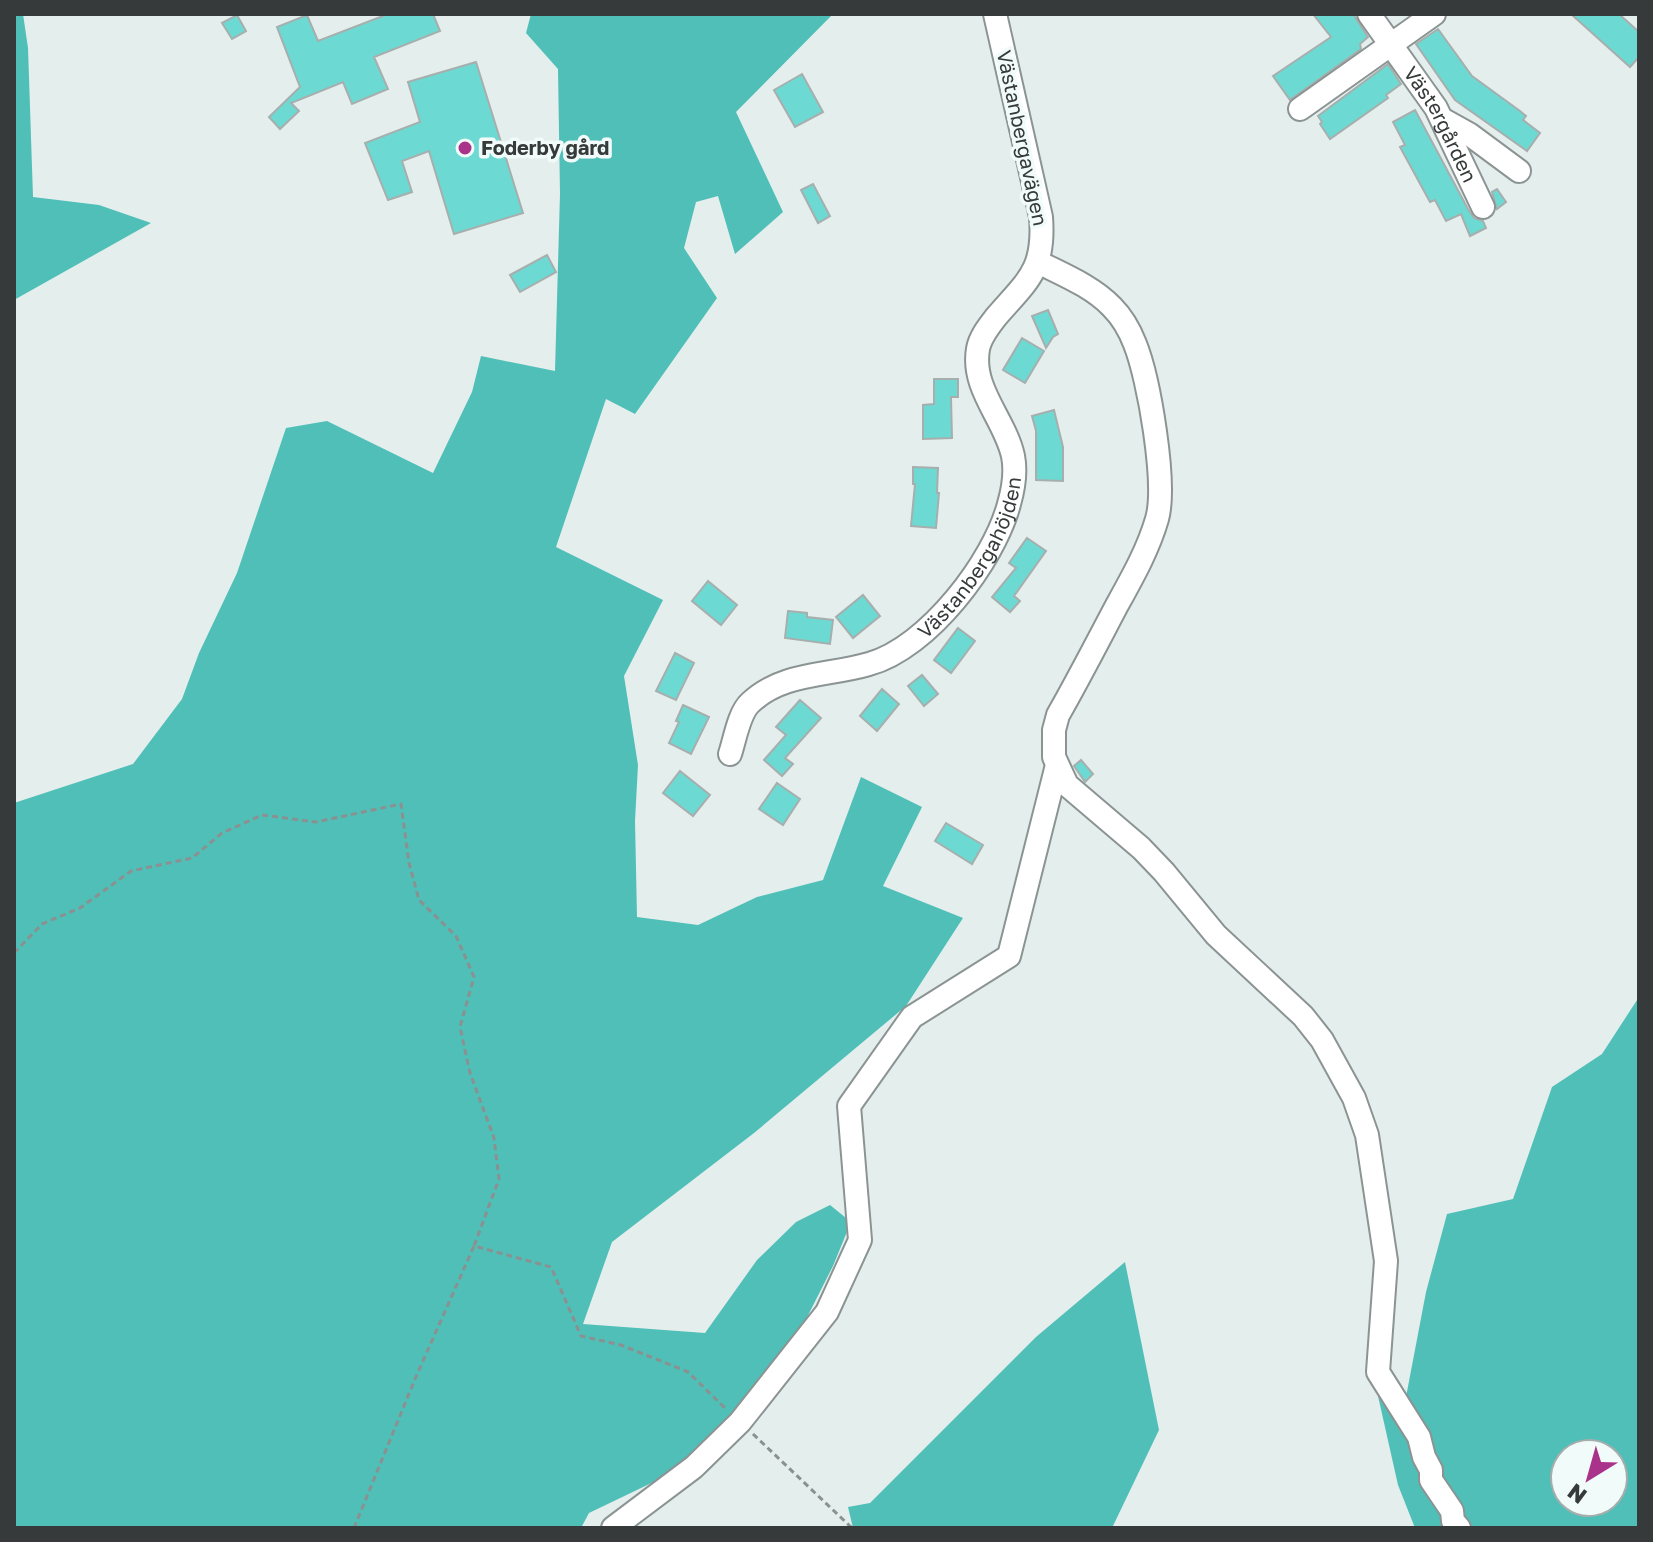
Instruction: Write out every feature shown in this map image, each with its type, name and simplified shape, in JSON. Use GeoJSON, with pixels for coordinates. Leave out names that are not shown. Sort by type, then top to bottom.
{"type":"FeatureCollection","features":[{"type":"Feature","properties":{"kind":"street","name":"Västanbergavägen"},"geometry":{"type":"LineString","coordinates":[[995,14],[1041,217],[1043,239],[1040,263]]}},
{"type":"Feature","properties":{"kind":"street","name":"Västergården"},"geometry":{"type":"LineString","coordinates":[[1369,14],[1428,95],[1483,207]]}},
{"type":"Feature","properties":{"kind":"street","name":"Västergården"},"geometry":{"type":"LineString","coordinates":[[1300,109],[1434,14]]}},
{"type":"Feature","properties":{"kind":"street"},"geometry":{"type":"LineString","coordinates":[[1442,119],[1469,134],[1519,171]]}},
{"type":"Feature","properties":{"kind":"street","name":"Västanbergahöjden"},"geometry":{"type":"LineString","coordinates":[[730,754],[747,705],[777,683],[872,663],[914,640],[954,601],[995,545],[1009,506],[1014,458],[977,373],[978,346],[987,328],[1040,263]]}},
{"type":"Feature","properties":{"kind":"street"},"geometry":{"type":"LineString","coordinates":[[1040,263],[1098,296],[1112,307],[1125,324],[1143,372],[1152,417],[1161,497],[1146,552],[1058,715],[1052,744],[1057,765],[1067,785],[1141,848],[1216,935],[1303,1016],[1322,1040],[1354,1098],[1367,1135],[1385,1250],[1386,1293],[1378,1372],[1419,1437],[1431,1470],[1431,1480],[1452,1511],[1453,1521],[1459,1528]]}},
{"type":"Feature","properties":{"kind":"street"},"geometry":{"type":"LineString","coordinates":[[613,1528],[694,1467],[740,1422],[827,1312],[860,1240],[849,1106],[912,1017],[1009,956],[1057,765]]}},
{"type":"Feature","properties":{"kind":"path"},"geometry":{"type":"LineString","coordinates":[[14,953],[42,924],[80,908],[131,871],[192,858],[222,833],[262,815],[316,822],[401,804],[409,863],[419,900],[456,936],[474,977],[460,1027],[470,1073],[494,1138],[499,1179],[474,1246],[354,1528]]}},
{"type":"Feature","properties":{"kind":"path"},"geometry":{"type":"LineString","coordinates":[[474,1246],[551,1267],[581,1336],[621,1345],[688,1372],[852,1528]]}},
{"type":"Feature","properties":{"kind":"shaded area"},"geometry":{"type":"Polygon","coordinates":[[[14,14],[23,14],[28,48],[33,197],[99,205],[151,223],[14,300],[14,14]]]}},
{"type":"Feature","properties":{"kind":"shaded area"},"geometry":{"type":"Polygon","coordinates":[[[531,14],[833,14],[736,112],[783,212],[735,254],[718,196],[696,202],[684,248],[717,298],[635,414],[606,399],[556,547],[663,600],[624,676],[638,765],[635,821],[637,917],[698,925],[757,897],[823,880],[861,777],[922,807],[883,886],[963,918],[906,1006],[754,1133],[612,1242],[583,1324],[705,1333],[757,1260],[796,1222],[830,1205],[851,1222],[833,1266],[794,1343],[749,1403],[666,1476],[589,1513],[581,1528],[14,1528],[14,803],[133,764],[182,699],[199,653],[237,573],[286,428],[327,421],[433,473],[472,392],[481,356],[555,371],[560,194],[558,69],[526,33],[531,14]]]}},
{"type":"Feature","properties":{"kind":"shaded area"},"geometry":{"type":"Polygon","coordinates":[[[1639,997],[1639,1528],[1415,1528],[1398,1485],[1378,1396],[1406,1397],[1426,1292],[1447,1214],[1513,1199],[1552,1087],[1602,1054],[1639,997]]]}},
{"type":"Feature","properties":{"kind":"shaded area"},"geometry":{"type":"Polygon","coordinates":[[[1125,1262],[1159,1430],[1112,1528],[853,1528],[848,1507],[870,1503],[1036,1337],[1125,1262]]]}},
{"type":"Feature","properties":{"kind":"building"},"geometry":{"type":"Polygon","coordinates":[[[388,14],[433,14],[440,31],[374,57],[388,89],[352,104],[343,82],[291,103],[299,111],[280,129],[269,117],[300,87],[277,27],[307,15],[318,41],[388,14]]]}},
{"type":"Feature","properties":{"kind":"building"},"geometry":{"type":"Polygon","coordinates":[[[1313,14],[1353,14],[1368,37],[1360,44],[1361,49],[1290,100],[1273,76],[1331,37],[1313,14]]]}},
{"type":"Feature","properties":{"kind":"building"},"geometry":{"type":"Polygon","coordinates":[[[1571,14],[1619,14],[1639,32],[1639,57],[1630,67],[1571,14]]]}},
{"type":"Feature","properties":{"kind":"building"},"geometry":{"type":"Polygon","coordinates":[[[237,15],[246,31],[232,39],[222,23],[237,15]]]}},
{"type":"Feature","properties":{"kind":"building"},"geometry":{"type":"Polygon","coordinates":[[[1438,29],[1472,76],[1526,116],[1523,120],[1540,133],[1527,151],[1455,100],[1416,44],[1438,29]]]}},
{"type":"Feature","properties":{"kind":"building","name":"Foderby gård"},"geometry":{"type":"Polygon","coordinates":[[[476,62],[523,213],[454,234],[429,151],[402,161],[412,192],[388,200],[365,143],[420,122],[408,82],[476,62]]]}},
{"type":"Feature","properties":{"kind":"building"},"geometry":{"type":"Polygon","coordinates":[[[1388,64],[1401,84],[1386,95],[1388,98],[1330,139],[1318,116],[1388,64]]]}},
{"type":"Feature","properties":{"kind":"building"},"geometry":{"type":"Polygon","coordinates":[[[802,74],[823,112],[795,127],[774,90],[802,74]]]}},
{"type":"Feature","properties":{"kind":"building"},"geometry":{"type":"Polygon","coordinates":[[[1415,110],[1468,209],[1474,218],[1483,221],[1486,228],[1470,236],[1461,214],[1446,221],[1435,200],[1430,202],[1400,147],[1405,145],[1393,122],[1415,110]]]}},
{"type":"Feature","properties":{"kind":"building"},"geometry":{"type":"Polygon","coordinates":[[[813,184],[830,216],[818,223],[801,190],[813,184]]]}},
{"type":"Feature","properties":{"kind":"building"},"geometry":{"type":"Polygon","coordinates":[[[1497,189],[1506,202],[1497,209],[1492,192],[1497,189]]]}},
{"type":"Feature","properties":{"kind":"building"},"geometry":{"type":"Polygon","coordinates":[[[547,255],[556,272],[520,292],[510,275],[547,255]]]}},
{"type":"Feature","properties":{"kind":"building"},"geometry":{"type":"Polygon","coordinates":[[[1048,310],[1058,334],[1046,348],[1032,316],[1048,310]]]}},
{"type":"Feature","properties":{"kind":"building"},"geometry":{"type":"Polygon","coordinates":[[[1022,338],[1044,351],[1025,383],[1003,370],[1022,338]]]}},
{"type":"Feature","properties":{"kind":"building"},"geometry":{"type":"Polygon","coordinates":[[[934,379],[958,379],[958,397],[951,397],[952,438],[923,439],[923,405],[934,404],[934,379]]]}},
{"type":"Feature","properties":{"kind":"building"},"geometry":{"type":"Polygon","coordinates":[[[1054,410],[1063,447],[1063,481],[1036,480],[1036,431],[1032,416],[1054,410]]]}},
{"type":"Feature","properties":{"kind":"building"},"geometry":{"type":"Polygon","coordinates":[[[913,467],[938,468],[936,528],[911,526],[915,484],[913,467]]]}},
{"type":"Feature","properties":{"kind":"building"},"geometry":{"type":"Polygon","coordinates":[[[1027,538],[1046,551],[1014,596],[1020,601],[1010,612],[992,597],[1016,568],[1009,563],[1027,538]]]}},
{"type":"Feature","properties":{"kind":"building"},"geometry":{"type":"Polygon","coordinates":[[[708,581],[737,605],[721,625],[692,601],[708,581]]]}},
{"type":"Feature","properties":{"kind":"building"},"geometry":{"type":"Polygon","coordinates":[[[863,595],[880,616],[853,638],[836,617],[863,595]]]}},
{"type":"Feature","properties":{"kind":"building"},"geometry":{"type":"Polygon","coordinates":[[[788,611],[833,620],[830,644],[785,638],[788,611]]]}},
{"type":"Feature","properties":{"kind":"building"},"geometry":{"type":"Polygon","coordinates":[[[958,628],[975,641],[951,673],[934,660],[958,628]]]}},
{"type":"Feature","properties":{"kind":"building"},"geometry":{"type":"Polygon","coordinates":[[[675,653],[694,663],[676,700],[656,691],[675,653]]]}},
{"type":"Feature","properties":{"kind":"building"},"geometry":{"type":"Polygon","coordinates":[[[922,675],[938,694],[924,706],[908,686],[922,675]]]}},
{"type":"Feature","properties":{"kind":"building"},"geometry":{"type":"Polygon","coordinates":[[[882,689],[899,704],[877,731],[860,716],[882,689]]]}},
{"type":"Feature","properties":{"kind":"building"},"geometry":{"type":"Polygon","coordinates":[[[800,700],[821,718],[785,758],[793,764],[782,776],[764,760],[786,735],[776,727],[800,700]]]}},
{"type":"Feature","properties":{"kind":"building"},"geometry":{"type":"Polygon","coordinates":[[[683,705],[709,717],[691,754],[669,743],[683,705]]]}},
{"type":"Feature","properties":{"kind":"building"},"geometry":{"type":"Polygon","coordinates":[[[1081,760],[1093,774],[1085,782],[1074,766],[1081,760]]]}},
{"type":"Feature","properties":{"kind":"building"},"geometry":{"type":"Polygon","coordinates":[[[680,771],[710,795],[693,816],[663,793],[680,771]]]}},
{"type":"Feature","properties":{"kind":"building"},"geometry":{"type":"Polygon","coordinates":[[[777,783],[800,799],[783,825],[759,809],[777,783]]]}},
{"type":"Feature","properties":{"kind":"building"},"geometry":{"type":"Polygon","coordinates":[[[946,823],[983,845],[972,864],[935,841],[946,823]]]}},
{"type":"Feature","properties":{"kind":"place","name":"Foderby gård"},"geometry":{"type":"Point","coordinates":[465,148]}}]}
